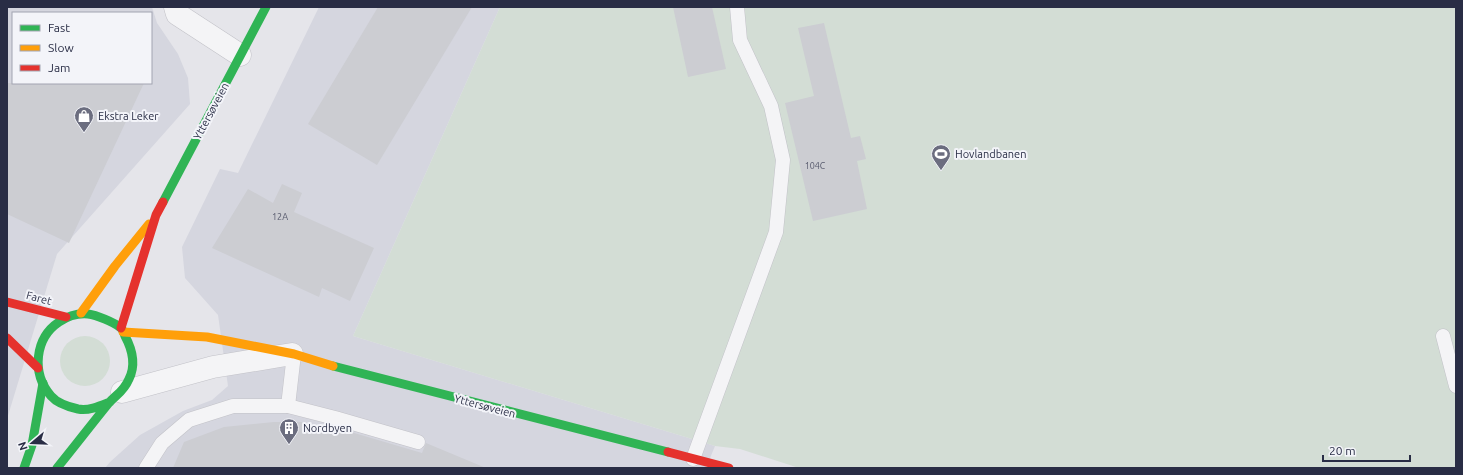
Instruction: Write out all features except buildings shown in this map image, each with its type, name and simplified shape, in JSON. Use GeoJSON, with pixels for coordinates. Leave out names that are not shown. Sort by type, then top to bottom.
{"type":"FeatureCollection","features":[{"type":"Feature","properties":{"kind":"main road","name":"Yttersøveien"},"geometry":{"type":"LineString","coordinates":[[81,313],[115,266],[156,215],[266,7]]}},
{"type":"Feature","properties":{"kind":"main road","name":"Yttersøveien"},"geometry":{"type":"LineString","coordinates":[[156,215],[122,330],[207,337],[294,354],[680,461],[729,468]]}},
{"type":"Feature","properties":{"kind":"main road","name":"Faret"},"geometry":{"type":"LineString","coordinates":[[7,302],[66,317]]}},
{"type":"Feature","properties":{"kind":"main road"},"geometry":{"type":"LineString","coordinates":[[57,468],[116,397],[130,378],[133,363],[131,347],[122,330],[97,315],[81,313],[66,317],[52,326],[43,339],[38,353],[38,368],[43,383],[51,396],[61,403],[79,409],[95,408],[116,397]]}},
{"type":"Feature","properties":{"kind":"main road"},"geometry":{"type":"LineString","coordinates":[[7,338],[38,368]]}},
{"type":"Feature","properties":{"kind":"main road"},"geometry":{"type":"LineString","coordinates":[[24,468],[32,445],[43,383]]}},
{"type":"Feature","properties":{"kind":"street"},"geometry":{"type":"LineString","coordinates":[[175,7],[177,14],[240,55]]}},
{"type":"Feature","properties":{"kind":"street","name":"Yttersøveien"},"geometry":{"type":"LineString","coordinates":[[116,397],[213,367],[294,354]]}},
{"type":"Feature","properties":{"kind":"lane"},"geometry":{"type":"LineString","coordinates":[[680,461],[776,232],[783,160],[771,106],[740,40],[737,7]]}},
{"type":"Feature","properties":{"kind":"lane"},"geometry":{"type":"LineString","coordinates":[[1443,336],[1456,386]]}},
{"type":"Feature","properties":{"kind":"lane"},"geometry":{"type":"LineString","coordinates":[[288,406],[294,354]]}},
{"type":"Feature","properties":{"kind":"lane"},"geometry":{"type":"LineString","coordinates":[[146,468],[162,444],[189,420],[233,406],[288,406],[418,442]]}},
{"type":"Feature","properties":{"kind":"shaded area"},"geometry":{"type":"Polygon","coordinates":[[[7,7],[152,7],[157,23],[178,54],[188,78],[190,104],[57,254],[7,419],[7,7]]]}},
{"type":"Feature","properties":{"kind":"shaded area"},"geometry":{"type":"Polygon","coordinates":[[[319,7],[500,7],[353,336],[715,446],[706,468],[105,468],[140,435],[183,411],[212,400],[228,386],[218,315],[185,278],[182,247],[220,169],[238,173],[319,7]]]}},
{"type":"Feature","properties":{"kind":"shaded area","name":"Hovlandbanen"},"geometry":{"type":"Polygon","coordinates":[[[500,7],[1456,7],[1456,468],[799,468],[740,449],[715,446],[353,336],[500,7]]]}},
{"type":"Feature","properties":{"kind":"shaded area"},"geometry":{"type":"Polygon","coordinates":[[[80,336],[90,336],[103,343],[110,356],[110,366],[103,379],[90,386],[80,386],[71,382],[64,375],[60,366],[60,356],[64,347],[71,340],[80,336]]]}},
{"type":"Feature","properties":{"kind":"traffic: fast"},"geometry":{"type":"LineString","coordinates":[[163,202],[266,7]]}},
{"type":"Feature","properties":{"kind":"traffic: fast"},"geometry":{"type":"LineString","coordinates":[[57,468],[108,404],[111,401],[122,390],[127,384],[133,363],[130,346],[123,331],[118,326],[105,319],[88,314],[76,315],[62,320],[51,329],[45,337],[38,356],[40,377],[45,387],[56,401],[78,409],[90,409],[106,404],[110,402]]}},
{"type":"Feature","properties":{"kind":"traffic: fast"},"geometry":{"type":"LineString","coordinates":[[333,366],[668,452]]}},
{"type":"Feature","properties":{"kind":"traffic: fast"},"geometry":{"type":"LineString","coordinates":[[24,468],[32,445],[43,383]]}},
{"type":"Feature","properties":{"kind":"traffic: slow"},"geometry":{"type":"LineString","coordinates":[[81,313],[115,266],[149,224]]}},
{"type":"Feature","properties":{"kind":"traffic: slow"},"geometry":{"type":"LineString","coordinates":[[123,332],[207,337],[294,354],[333,366]]}},
{"type":"Feature","properties":{"kind":"traffic: jam"},"geometry":{"type":"LineString","coordinates":[[121,328],[156,215],[163,202]]}},
{"type":"Feature","properties":{"kind":"traffic: jam"},"geometry":{"type":"LineString","coordinates":[[7,302],[66,317]]}},
{"type":"Feature","properties":{"kind":"traffic: jam"},"geometry":{"type":"LineString","coordinates":[[7,338],[38,368]]}},
{"type":"Feature","properties":{"kind":"traffic: jam"},"geometry":{"type":"LineString","coordinates":[[668,452],[729,468]]}},
{"type":"Feature","properties":{"kind":"place","name":"Ekstra Leker"},"geometry":{"type":"Point","coordinates":[84,133]}},
{"type":"Feature","properties":{"kind":"place","name":"Hovlandbanen"},"geometry":{"type":"Point","coordinates":[941,171]}},
{"type":"Feature","properties":{"kind":"place","name":"Nordbyen"},"geometry":{"type":"Point","coordinates":[289,445]}}]}
